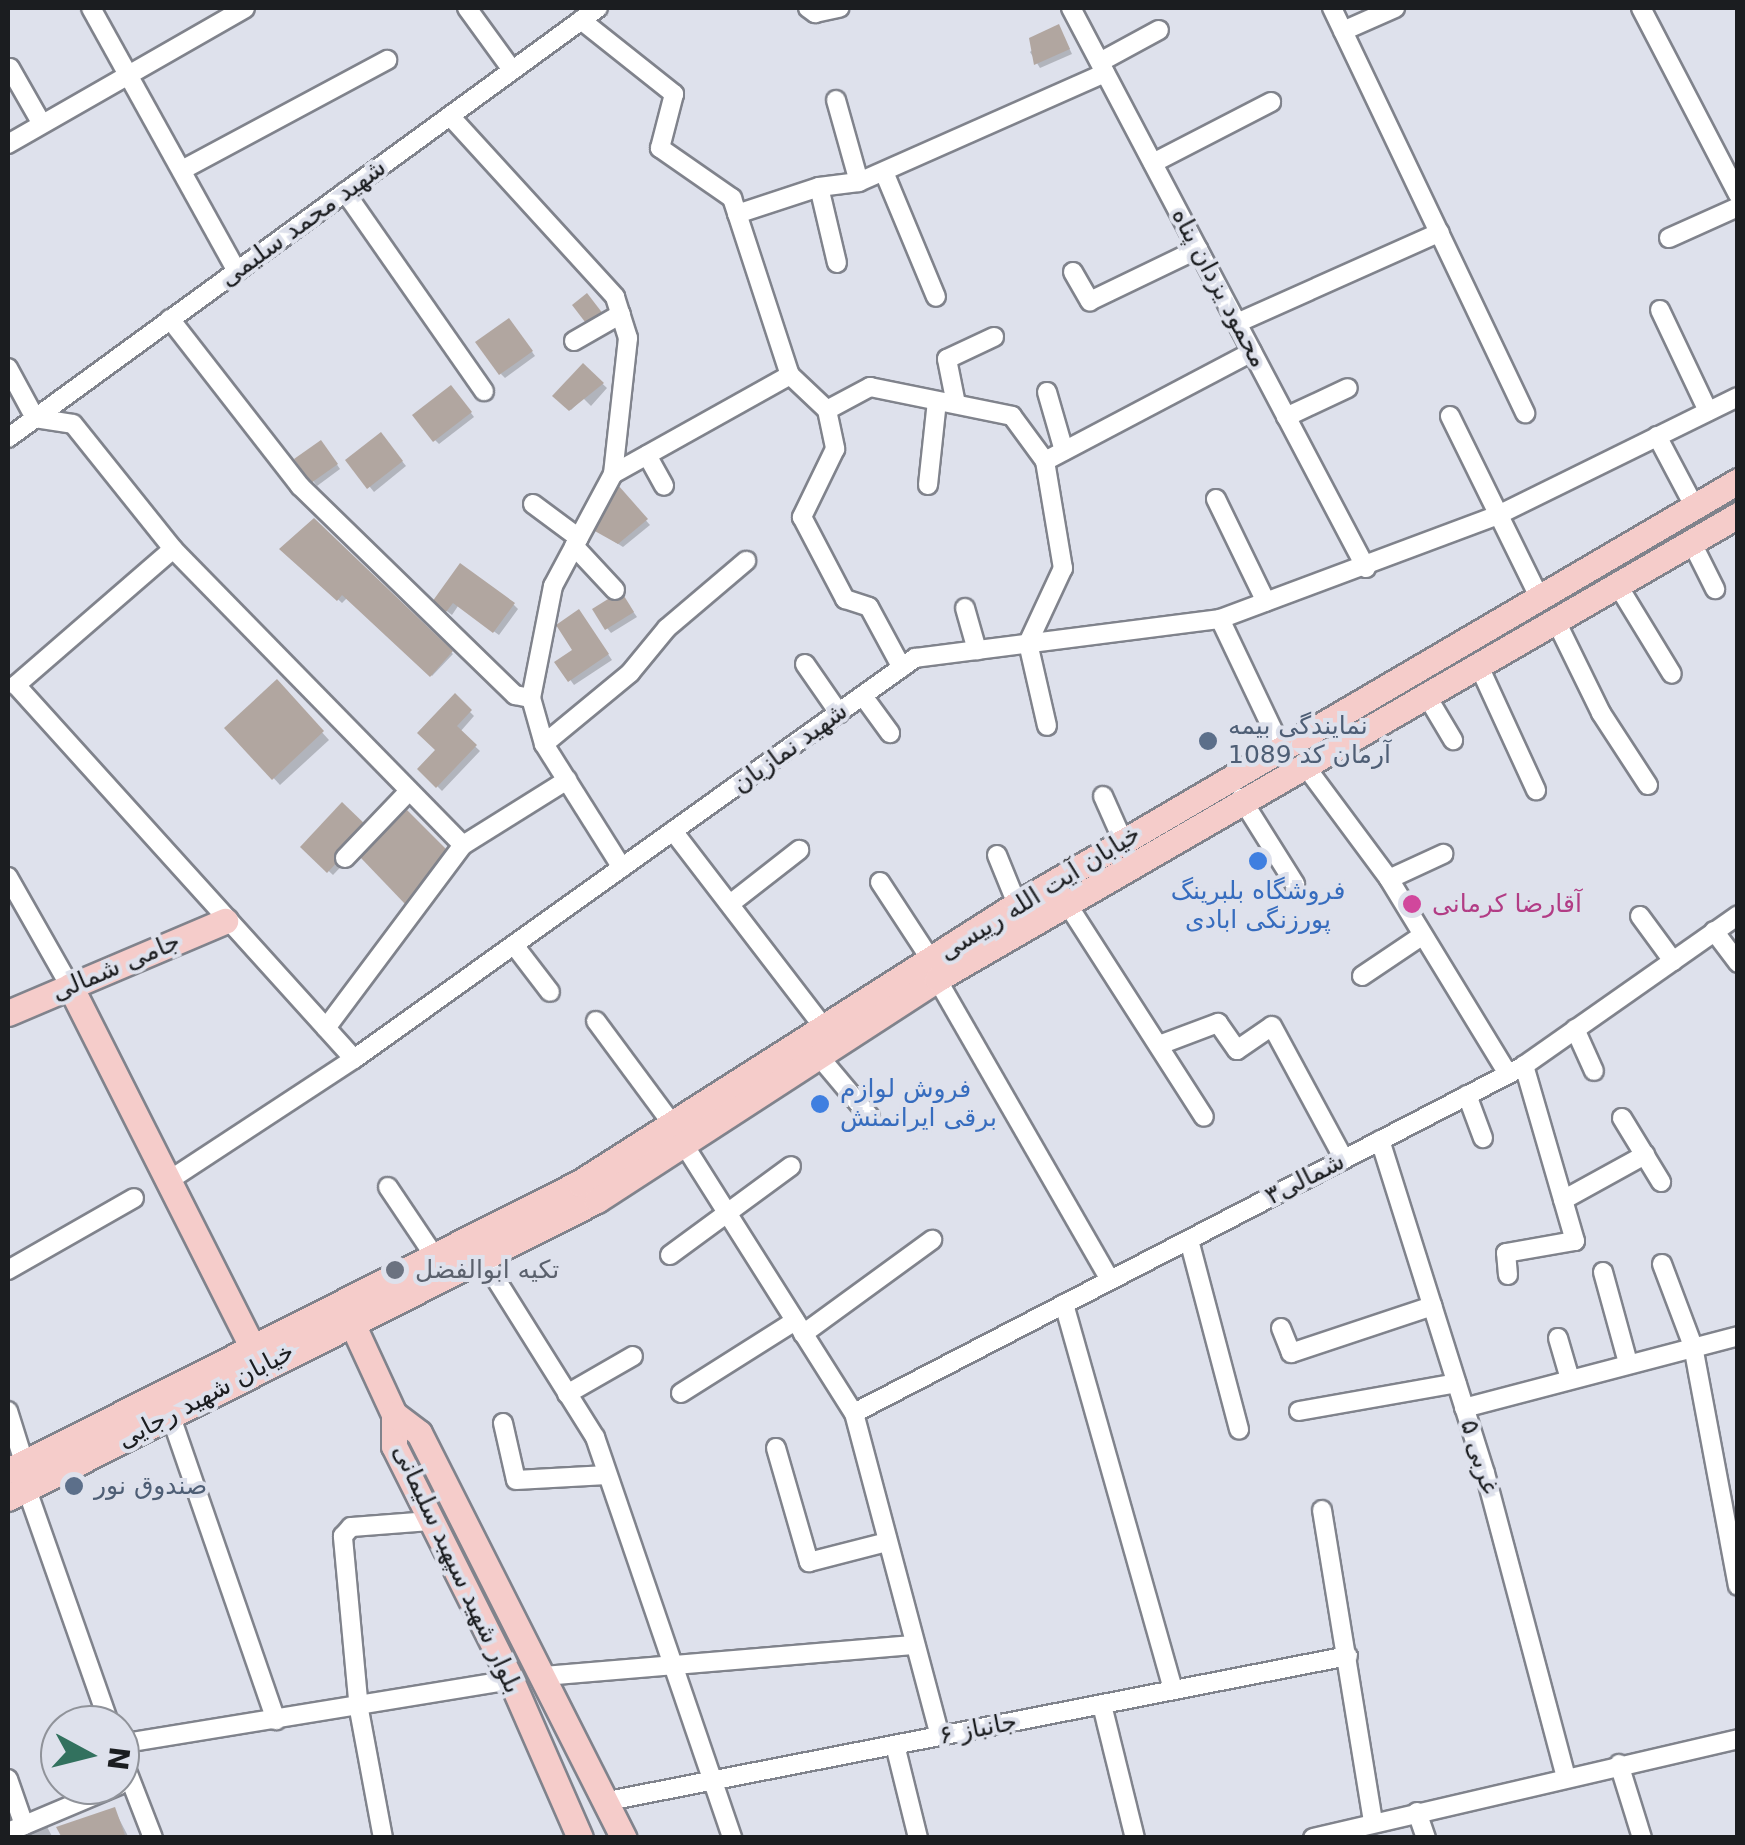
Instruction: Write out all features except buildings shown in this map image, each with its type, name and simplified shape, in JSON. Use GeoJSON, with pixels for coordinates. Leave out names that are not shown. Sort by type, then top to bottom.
{"type":"FeatureCollection","features":[{"type":"Feature","properties":{"kind":"main road","name":"خیابان آیت الله رییسی"},"geometry":{"type":"LineString","coordinates":[[346,1310],[434,1254],[678,1134],[817,1054],[1017,904],[1538,594],[1738,482]]}},
{"type":"Feature","properties":{"kind":"main road","name":"خیابان آیت الله رییسی"},"geometry":{"type":"LineString","coordinates":[[346,1310],[482,1257],[597,1200],[678,1134],[825,1029],[1066,902],[1738,514]]}},
{"type":"Feature","properties":{"kind":"main road"},"geometry":{"type":"LineString","coordinates":[[1412,668],[1426,693]]}},
{"type":"Feature","properties":{"kind":"main road","name":"جامی شمالی"},"geometry":{"type":"LineString","coordinates":[[8,1013],[225,921]]}},
{"type":"Feature","properties":{"kind":"main road"},"geometry":{"type":"LineString","coordinates":[[70,986],[252,1348]]}},
{"type":"Feature","properties":{"kind":"main road"},"geometry":{"type":"LineString","coordinates":[[346,1310],[394,1414]]}},
{"type":"Feature","properties":{"kind":"main road","name":"خیابان شهید رجایی"},"geometry":{"type":"LineString","coordinates":[[16,1480],[252,1348],[346,1310]]}},
{"type":"Feature","properties":{"kind":"main road","name":"خیابان شهید رجایی"},"geometry":{"type":"LineString","coordinates":[[16,1480],[172,1417],[346,1310]]}},
{"type":"Feature","properties":{"kind":"main road","name":"بلوار شهید سپهبد سلیمانی"},"geometry":{"type":"LineString","coordinates":[[394,1414],[394,1446],[511,1680],[580,1838]]}},
{"type":"Feature","properties":{"kind":"main road","name":"بلوار شهید سپهبد سلیمانی"},"geometry":{"type":"LineString","coordinates":[[394,1414],[419,1433],[624,1838]]}},
{"type":"Feature","properties":{"kind":"street"},"geometry":{"type":"LineString","coordinates":[[91,8],[237,271]]}},
{"type":"Feature","properties":{"kind":"street"},"geometry":{"type":"LineString","coordinates":[[8,144],[245,8]]}},
{"type":"Feature","properties":{"kind":"street"},"geometry":{"type":"LineString","coordinates":[[468,8],[512,70]]}},
{"type":"Feature","properties":{"kind":"street","name":"شهید محمد سلیمی"},"geometry":{"type":"LineString","coordinates":[[8,438],[598,8]]}},
{"type":"Feature","properties":{"kind":"street"},"geometry":{"type":"LineString","coordinates":[[808,8],[815,13],[838,8]]}},
{"type":"Feature","properties":{"kind":"street","name":"محمود یزدان پناه"},"geometry":{"type":"LineString","coordinates":[[1071,8],[1366,568]]}},
{"type":"Feature","properties":{"kind":"street"},"geometry":{"type":"LineString","coordinates":[[1332,8],[1525,413]]}},
{"type":"Feature","properties":{"kind":"street"},"geometry":{"type":"LineString","coordinates":[[1343,32],[1396,8]]}},
{"type":"Feature","properties":{"kind":"street"},"geometry":{"type":"LineString","coordinates":[[1641,8],[1738,194]]}},
{"type":"Feature","properties":{"kind":"street"},"geometry":{"type":"LineString","coordinates":[[582,20],[674,94],[660,148],[732,198],[790,375],[827,410],[834,449],[802,516],[844,600],[869,607],[902,668]]}},
{"type":"Feature","properties":{"kind":"street"},"geometry":{"type":"LineString","coordinates":[[737,214],[818,187],[859,182],[884,172],[1103,67],[1158,30]]}},
{"type":"Feature","properties":{"kind":"street"},"geometry":{"type":"LineString","coordinates":[[182,170],[388,60]]}},
{"type":"Feature","properties":{"kind":"street"},"geometry":{"type":"LineString","coordinates":[[10,68],[42,124]]}},
{"type":"Feature","properties":{"kind":"street"},"geometry":{"type":"LineString","coordinates":[[836,100],[859,182]]}},
{"type":"Feature","properties":{"kind":"street"},"geometry":{"type":"LineString","coordinates":[[1153,163],[1271,102]]}},
{"type":"Feature","properties":{"kind":"street"},"geometry":{"type":"LineString","coordinates":[[450,116],[615,297],[628,338],[613,474],[553,586],[531,698],[544,744],[622,868]]}},
{"type":"Feature","properties":{"kind":"street"},"geometry":{"type":"LineString","coordinates":[[884,172],[936,297]]}},
{"type":"Feature","properties":{"kind":"street"},"geometry":{"type":"LineString","coordinates":[[818,187],[837,264]]}},
{"type":"Feature","properties":{"kind":"street"},"geometry":{"type":"LineString","coordinates":[[344,192],[484,390]]}},
{"type":"Feature","properties":{"kind":"street"},"geometry":{"type":"LineString","coordinates":[[1669,238],[1738,208]]}},
{"type":"Feature","properties":{"kind":"street"},"geometry":{"type":"LineString","coordinates":[[1237,323],[1440,232]]}},
{"type":"Feature","properties":{"kind":"street"},"geometry":{"type":"LineString","coordinates":[[1074,272],[1090,300],[1198,248]]}},
{"type":"Feature","properties":{"kind":"street"},"geometry":{"type":"LineString","coordinates":[[1660,310],[1708,411]]}},
{"type":"Feature","properties":{"kind":"street"},"geometry":{"type":"LineString","coordinates":[[574,341],[620,314]]}},
{"type":"Feature","properties":{"kind":"street"},"geometry":{"type":"LineString","coordinates":[[170,319],[300,486],[514,694],[531,698]]}},
{"type":"Feature","properties":{"kind":"street"},"geometry":{"type":"LineString","coordinates":[[928,485],[947,402],[946,360],[994,337]]}},
{"type":"Feature","properties":{"kind":"street"},"geometry":{"type":"LineString","coordinates":[[1044,461],[1252,352]]}},
{"type":"Feature","properties":{"kind":"street"},"geometry":{"type":"LineString","coordinates":[[8,368],[35,418],[74,424],[173,549],[463,846]]}},
{"type":"Feature","properties":{"kind":"street"},"geometry":{"type":"LineString","coordinates":[[613,474],[790,375]]}},
{"type":"Feature","properties":{"kind":"street"},"geometry":{"type":"LineString","coordinates":[[827,410],[870,387],[1012,416],[1044,461],[1063,568],[1028,643],[1046,726]]}},
{"type":"Feature","properties":{"kind":"street"},"geometry":{"type":"LineString","coordinates":[[1286,417],[1348,388]]}},
{"type":"Feature","properties":{"kind":"street"},"geometry":{"type":"LineString","coordinates":[[1047,392],[1064,451]]}},
{"type":"Feature","properties":{"kind":"street","name":"شهید نمازیان"},"geometry":{"type":"LineString","coordinates":[[168,1181],[354,1059],[915,658],[1220,619],[1366,568],[1498,515],[1738,397]]}},
{"type":"Feature","properties":{"kind":"street"},"geometry":{"type":"LineString","coordinates":[[1450,416],[1538,594]]}},
{"type":"Feature","properties":{"kind":"street"},"geometry":{"type":"LineString","coordinates":[[1658,436],[1694,506]]}},
{"type":"Feature","properties":{"kind":"street"},"geometry":{"type":"LineString","coordinates":[[647,455],[664,486]]}},
{"type":"Feature","properties":{"kind":"street"},"geometry":{"type":"LineString","coordinates":[[1216,499],[1266,602]]}},
{"type":"Feature","properties":{"kind":"street"},"geometry":{"type":"LineString","coordinates":[[533,504],[577,542],[616,590]]}},
{"type":"Feature","properties":{"kind":"street"},"geometry":{"type":"LineString","coordinates":[[1692,541],[1714,590]]}},
{"type":"Feature","properties":{"kind":"street"},"geometry":{"type":"LineString","coordinates":[[173,549],[16,685],[225,921],[354,1059]]}},
{"type":"Feature","properties":{"kind":"street"},"geometry":{"type":"LineString","coordinates":[[544,744],[630,673],[667,628],[746,562]]}},
{"type":"Feature","properties":{"kind":"street"},"geometry":{"type":"LineString","coordinates":[[1618,584],[1672,674]]}},
{"type":"Feature","properties":{"kind":"street"},"geometry":{"type":"LineString","coordinates":[[965,608],[976,650]]}},
{"type":"Feature","properties":{"kind":"street"},"geometry":{"type":"LineString","coordinates":[[1220,619],[1281,746]]}},
{"type":"Feature","properties":{"kind":"street"},"geometry":{"type":"LineString","coordinates":[[1554,619],[1601,713],[1648,785]]}},
{"type":"Feature","properties":{"kind":"street"},"geometry":{"type":"LineString","coordinates":[[805,664],[839,712]]}},
{"type":"Feature","properties":{"kind":"street"},"geometry":{"type":"LineString","coordinates":[[1478,664],[1536,790]]}},
{"type":"Feature","properties":{"kind":"street"},"geometry":{"type":"LineString","coordinates":[[1426,693],[1453,740]]}},
{"type":"Feature","properties":{"kind":"street"},"geometry":{"type":"LineString","coordinates":[[863,696],[890,733]]}},
{"type":"Feature","properties":{"kind":"street"},"geometry":{"type":"LineString","coordinates":[[1304,764],[1390,879],[1423,935],[1516,1070],[1575,1241],[1506,1254],[1508,1275]]}},
{"type":"Feature","properties":{"kind":"street"},"geometry":{"type":"LineString","coordinates":[[326,1028],[463,846],[567,780]]}},
{"type":"Feature","properties":{"kind":"street"},"geometry":{"type":"LineString","coordinates":[[344,858],[408,792]]}},
{"type":"Feature","properties":{"kind":"street"},"geometry":{"type":"LineString","coordinates":[[1103,796],[1123,841]]}},
{"type":"Feature","properties":{"kind":"street"},"geometry":{"type":"LineString","coordinates":[[1241,798],[1296,884]]}},
{"type":"Feature","properties":{"kind":"street"},"geometry":{"type":"LineString","coordinates":[[673,831],[825,1029]]}},
{"type":"Feature","properties":{"kind":"street"},"geometry":{"type":"LineString","coordinates":[[730,904],[799,850]]}},
{"type":"Feature","properties":{"kind":"street"},"geometry":{"type":"LineString","coordinates":[[1390,879],[1442,854]]}},
{"type":"Feature","properties":{"kind":"street"},"geometry":{"type":"LineString","coordinates":[[997,855],[1017,904]]}},
{"type":"Feature","properties":{"kind":"street"},"geometry":{"type":"LineString","coordinates":[[8,877],[70,986]]}},
{"type":"Feature","properties":{"kind":"street"},"geometry":{"type":"LineString","coordinates":[[880,882],[1110,1280]]}},
{"type":"Feature","properties":{"kind":"street"},"geometry":{"type":"LineString","coordinates":[[1066,902],[1162,1044],[1204,1117]]}},
{"type":"Feature","properties":{"kind":"street","name":"شمالی۳"},"geometry":{"type":"LineString","coordinates":[[854,1413],[1516,1070],[1738,914]]}},
{"type":"Feature","properties":{"kind":"street"},"geometry":{"type":"LineString","coordinates":[[1640,916],[1672,961]]}},
{"type":"Feature","properties":{"kind":"street"},"geometry":{"type":"LineString","coordinates":[[1714,931],[1738,963]]}},
{"type":"Feature","properties":{"kind":"street"},"geometry":{"type":"LineString","coordinates":[[1362,976],[1423,935]]}},
{"type":"Feature","properties":{"kind":"street"},"geometry":{"type":"LineString","coordinates":[[514,944],[550,992]]}},
{"type":"Feature","properties":{"kind":"street"},"geometry":{"type":"LineString","coordinates":[[596,1021],[678,1134],[854,1413],[940,1736]]}},
{"type":"Feature","properties":{"kind":"street"},"geometry":{"type":"LineString","coordinates":[[1162,1044],[1218,1023],[1237,1050],[1272,1026],[1344,1159]]}},
{"type":"Feature","properties":{"kind":"street"},"geometry":{"type":"LineString","coordinates":[[1575,1029],[1594,1071]]}},
{"type":"Feature","properties":{"kind":"street"},"geometry":{"type":"LineString","coordinates":[[817,1054],[870,1118]]}},
{"type":"Feature","properties":{"kind":"street"},"geometry":{"type":"LineString","coordinates":[[1466,1096],[1484,1138]]}},
{"type":"Feature","properties":{"kind":"street"},"geometry":{"type":"LineString","coordinates":[[1622,1118],[1661,1182]]}},
{"type":"Feature","properties":{"kind":"street","name":"غربی ۵"},"geometry":{"type":"LineString","coordinates":[[1380,1140],[1457,1384],[1566,1776]]}},
{"type":"Feature","properties":{"kind":"street"},"geometry":{"type":"LineString","coordinates":[[1563,1200],[1645,1155]]}},
{"type":"Feature","properties":{"kind":"street"},"geometry":{"type":"LineString","coordinates":[[670,1256],[791,1166]]}},
{"type":"Feature","properties":{"kind":"street"},"geometry":{"type":"LineString","coordinates":[[388,1188],[434,1254]]}},
{"type":"Feature","properties":{"kind":"street"},"geometry":{"type":"LineString","coordinates":[[8,1270],[134,1198]]}},
{"type":"Feature","properties":{"kind":"street"},"geometry":{"type":"LineString","coordinates":[[681,1393],[799,1327],[932,1240]]}},
{"type":"Feature","properties":{"kind":"street"},"geometry":{"type":"LineString","coordinates":[[1189,1240],[1239,1429]]}},
{"type":"Feature","properties":{"kind":"street"},"geometry":{"type":"LineString","coordinates":[[482,1257],[595,1437],[670,1664],[717,1780],[732,1838]]}},
{"type":"Feature","properties":{"kind":"street"},"geometry":{"type":"LineString","coordinates":[[1662,1264],[1693,1346],[1738,1586]]}},
{"type":"Feature","properties":{"kind":"street"},"geometry":{"type":"LineString","coordinates":[[1603,1272],[1628,1363]]}},
{"type":"Feature","properties":{"kind":"street"},"geometry":{"type":"LineString","coordinates":[[1064,1304],[1173,1690]]}},
{"type":"Feature","properties":{"kind":"street"},"geometry":{"type":"LineString","coordinates":[[1281,1328],[1291,1353],[1432,1306]]}},
{"type":"Feature","properties":{"kind":"street"},"geometry":{"type":"LineString","coordinates":[[1464,1408],[1738,1336]]}},
{"type":"Feature","properties":{"kind":"street"},"geometry":{"type":"LineString","coordinates":[[1558,1338],[1570,1379]]}},
{"type":"Feature","properties":{"kind":"street"},"geometry":{"type":"LineString","coordinates":[[567,1394],[633,1356]]}},
{"type":"Feature","properties":{"kind":"street"},"geometry":{"type":"LineString","coordinates":[[1298,1411],[1457,1384]]}},
{"type":"Feature","properties":{"kind":"street"},"geometry":{"type":"LineString","coordinates":[[8,1411],[16,1480],[102,1705]]}},
{"type":"Feature","properties":{"kind":"street"},"geometry":{"type":"LineString","coordinates":[[172,1417],[276,1720]]}},
{"type":"Feature","properties":{"kind":"street"},"geometry":{"type":"LineString","coordinates":[[503,1423],[516,1480],[607,1475]]}},
{"type":"Feature","properties":{"kind":"street"},"geometry":{"type":"LineString","coordinates":[[776,1448],[809,1562],[887,1542]]}},
{"type":"Feature","properties":{"kind":"street"},"geometry":{"type":"LineString","coordinates":[[1322,1510],[1373,1823]]}},
{"type":"Feature","properties":{"kind":"street"},"geometry":{"type":"LineString","coordinates":[[383,1838],[359,1710],[345,1530],[431,1521]]}},
{"type":"Feature","properties":{"kind":"street"},"geometry":{"type":"LineString","coordinates":[[544,1676],[913,1645]]}},
{"type":"Feature","properties":{"kind":"street","name":"جانباز ۶"},"geometry":{"type":"LineString","coordinates":[[608,1801],[1348,1656]]}},
{"type":"Feature","properties":{"kind":"street"},"geometry":{"type":"LineString","coordinates":[[140,1741],[359,1710],[511,1680]]}},
{"type":"Feature","properties":{"kind":"street"},"geometry":{"type":"LineString","coordinates":[[1102,1704],[1135,1838]]}},
{"type":"Feature","properties":{"kind":"street"},"geometry":{"type":"LineString","coordinates":[[1313,1838],[1738,1739]]}},
{"type":"Feature","properties":{"kind":"street"},"geometry":{"type":"LineString","coordinates":[[896,1745],[918,1838]]}},
{"type":"Feature","properties":{"kind":"street"},"geometry":{"type":"LineString","coordinates":[[1619,1764],[1642,1838]]}},
{"type":"Feature","properties":{"kind":"street"},"geometry":{"type":"LineString","coordinates":[[8,1779],[16,1828],[71,1805]]}},
{"type":"Feature","properties":{"kind":"street"},"geometry":{"type":"LineString","coordinates":[[135,1805],[153,1838]]}},
{"type":"Feature","properties":{"kind":"street"},"geometry":{"type":"LineString","coordinates":[[1417,1812],[1426,1838]]}},
{"type":"Feature","properties":{"kind":"place","name":"نمایندگی بیمه آرمان کد 1089"},"geometry":{"type":"Point","coordinates":[1208,741]}},
{"type":"Feature","properties":{"kind":"place","name":"فروشگاه بلبرینگ پورزنگی ابادی"},"geometry":{"type":"Point","coordinates":[1258,861]}},
{"type":"Feature","properties":{"kind":"place","name":"آقارضا کرمانی"},"geometry":{"type":"Point","coordinates":[1412,904]}},
{"type":"Feature","properties":{"kind":"place","name":"فروش لوازم برقی ایرانمنش"},"geometry":{"type":"Point","coordinates":[820,1104]}},
{"type":"Feature","properties":{"kind":"place","name":"تکیه ابوالفضل"},"geometry":{"type":"Point","coordinates":[395,1270]}},
{"type":"Feature","properties":{"kind":"place","name":"صندوق نور"},"geometry":{"type":"Point","coordinates":[74,1486]}}]}
